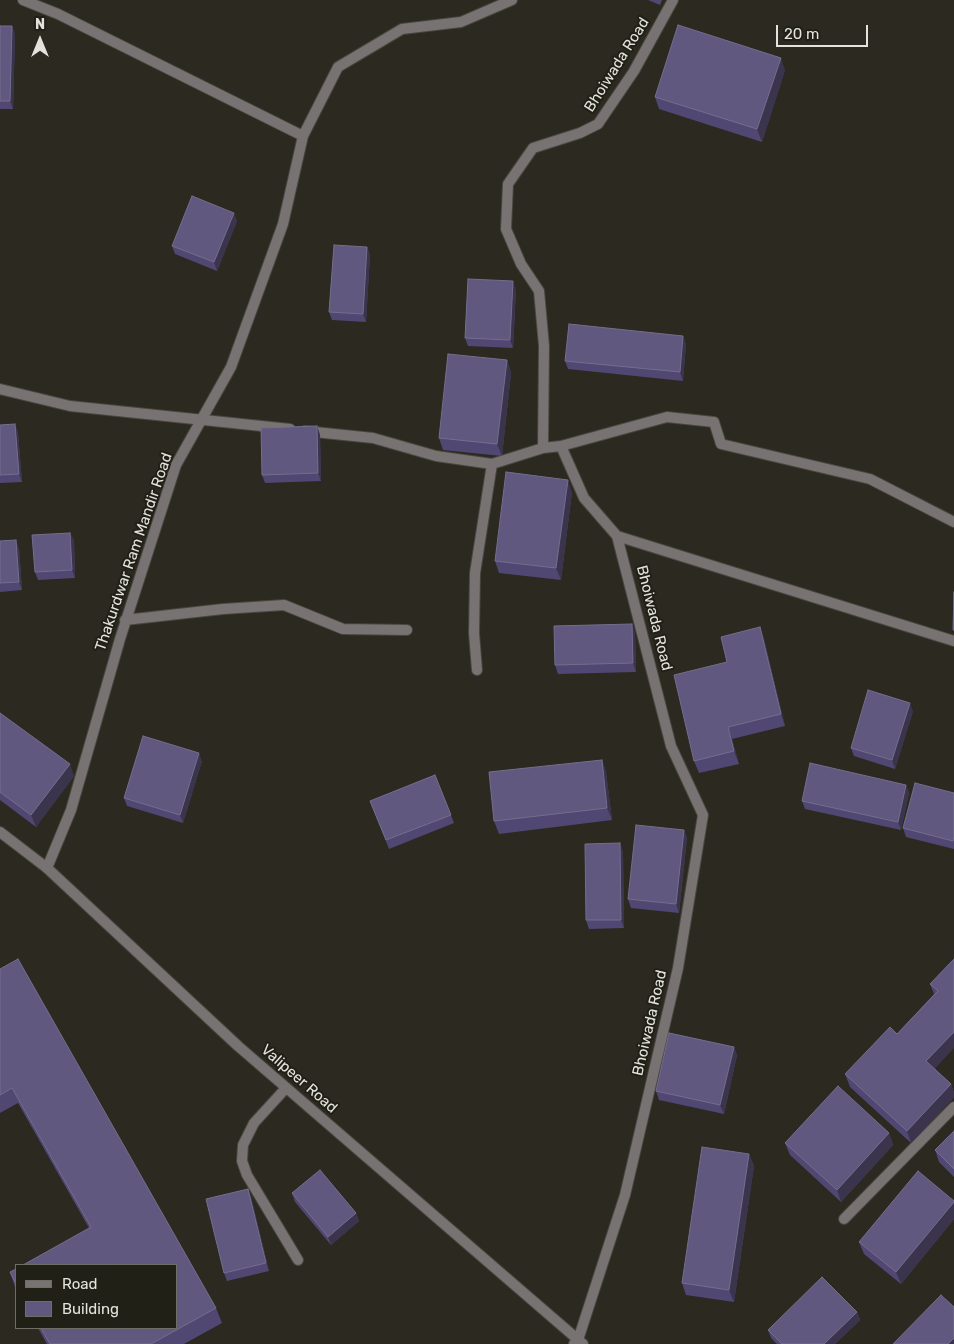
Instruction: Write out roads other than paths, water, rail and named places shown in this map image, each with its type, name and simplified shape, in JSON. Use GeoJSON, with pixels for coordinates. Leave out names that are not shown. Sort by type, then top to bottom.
{"type":"FeatureCollection","features":[{"type":"Feature","properties":{"kind":"street"},"geometry":{"type":"LineString","coordinates":[[23,0],[58,14],[303,136]]}},
{"type":"Feature","properties":{"kind":"street","name":"Thakurdwar Ram Mandir Road"},"geometry":{"type":"LineString","coordinates":[[47,868],[71,810],[126,620],[176,465],[231,367],[283,224],[303,136],[338,67],[402,28],[461,22],[512,0]]}},
{"type":"Feature","properties":{"kind":"street","name":"Bhoiwada Road"},"geometry":{"type":"LineString","coordinates":[[543,448],[544,346],[539,291],[521,264],[506,229],[508,184],[533,148],[580,133],[598,124],[634,72],[673,0]]}},
{"type":"Feature","properties":{"kind":"street"},"geometry":{"type":"LineString","coordinates":[[0,389],[70,406],[373,438],[436,456],[492,464],[543,448],[561,446],[667,417],[714,422],[721,444],[870,479],[954,522]]}},
{"type":"Feature","properties":{"kind":"street","name":"Bhoiwada Road"},"geometry":{"type":"LineString","coordinates":[[561,446],[584,498],[617,536],[671,746],[703,815],[678,968],[625,1195],[578,1342]]}},
{"type":"Feature","properties":{"kind":"street"},"geometry":{"type":"LineString","coordinates":[[477,670],[474,633],[475,573],[492,464]]}},
{"type":"Feature","properties":{"kind":"street"},"geometry":{"type":"LineString","coordinates":[[617,536],[954,641]]}},
{"type":"Feature","properties":{"kind":"street"},"geometry":{"type":"LineString","coordinates":[[126,620],[223,609],[284,605],[343,629],[406,630]]}},
{"type":"Feature","properties":{"kind":"street","name":"Valipeer Road"},"geometry":{"type":"LineString","coordinates":[[0,832],[47,868],[238,1046],[578,1342]]}},
{"type":"Feature","properties":{"kind":"street"},"geometry":{"type":"LineString","coordinates":[[286,1088],[254,1123],[244,1145],[242,1161],[247,1175],[298,1260]]}},
{"type":"Feature","properties":{"kind":"street"},"geometry":{"type":"LineString","coordinates":[[844,1219],[954,1107]]}}]}
